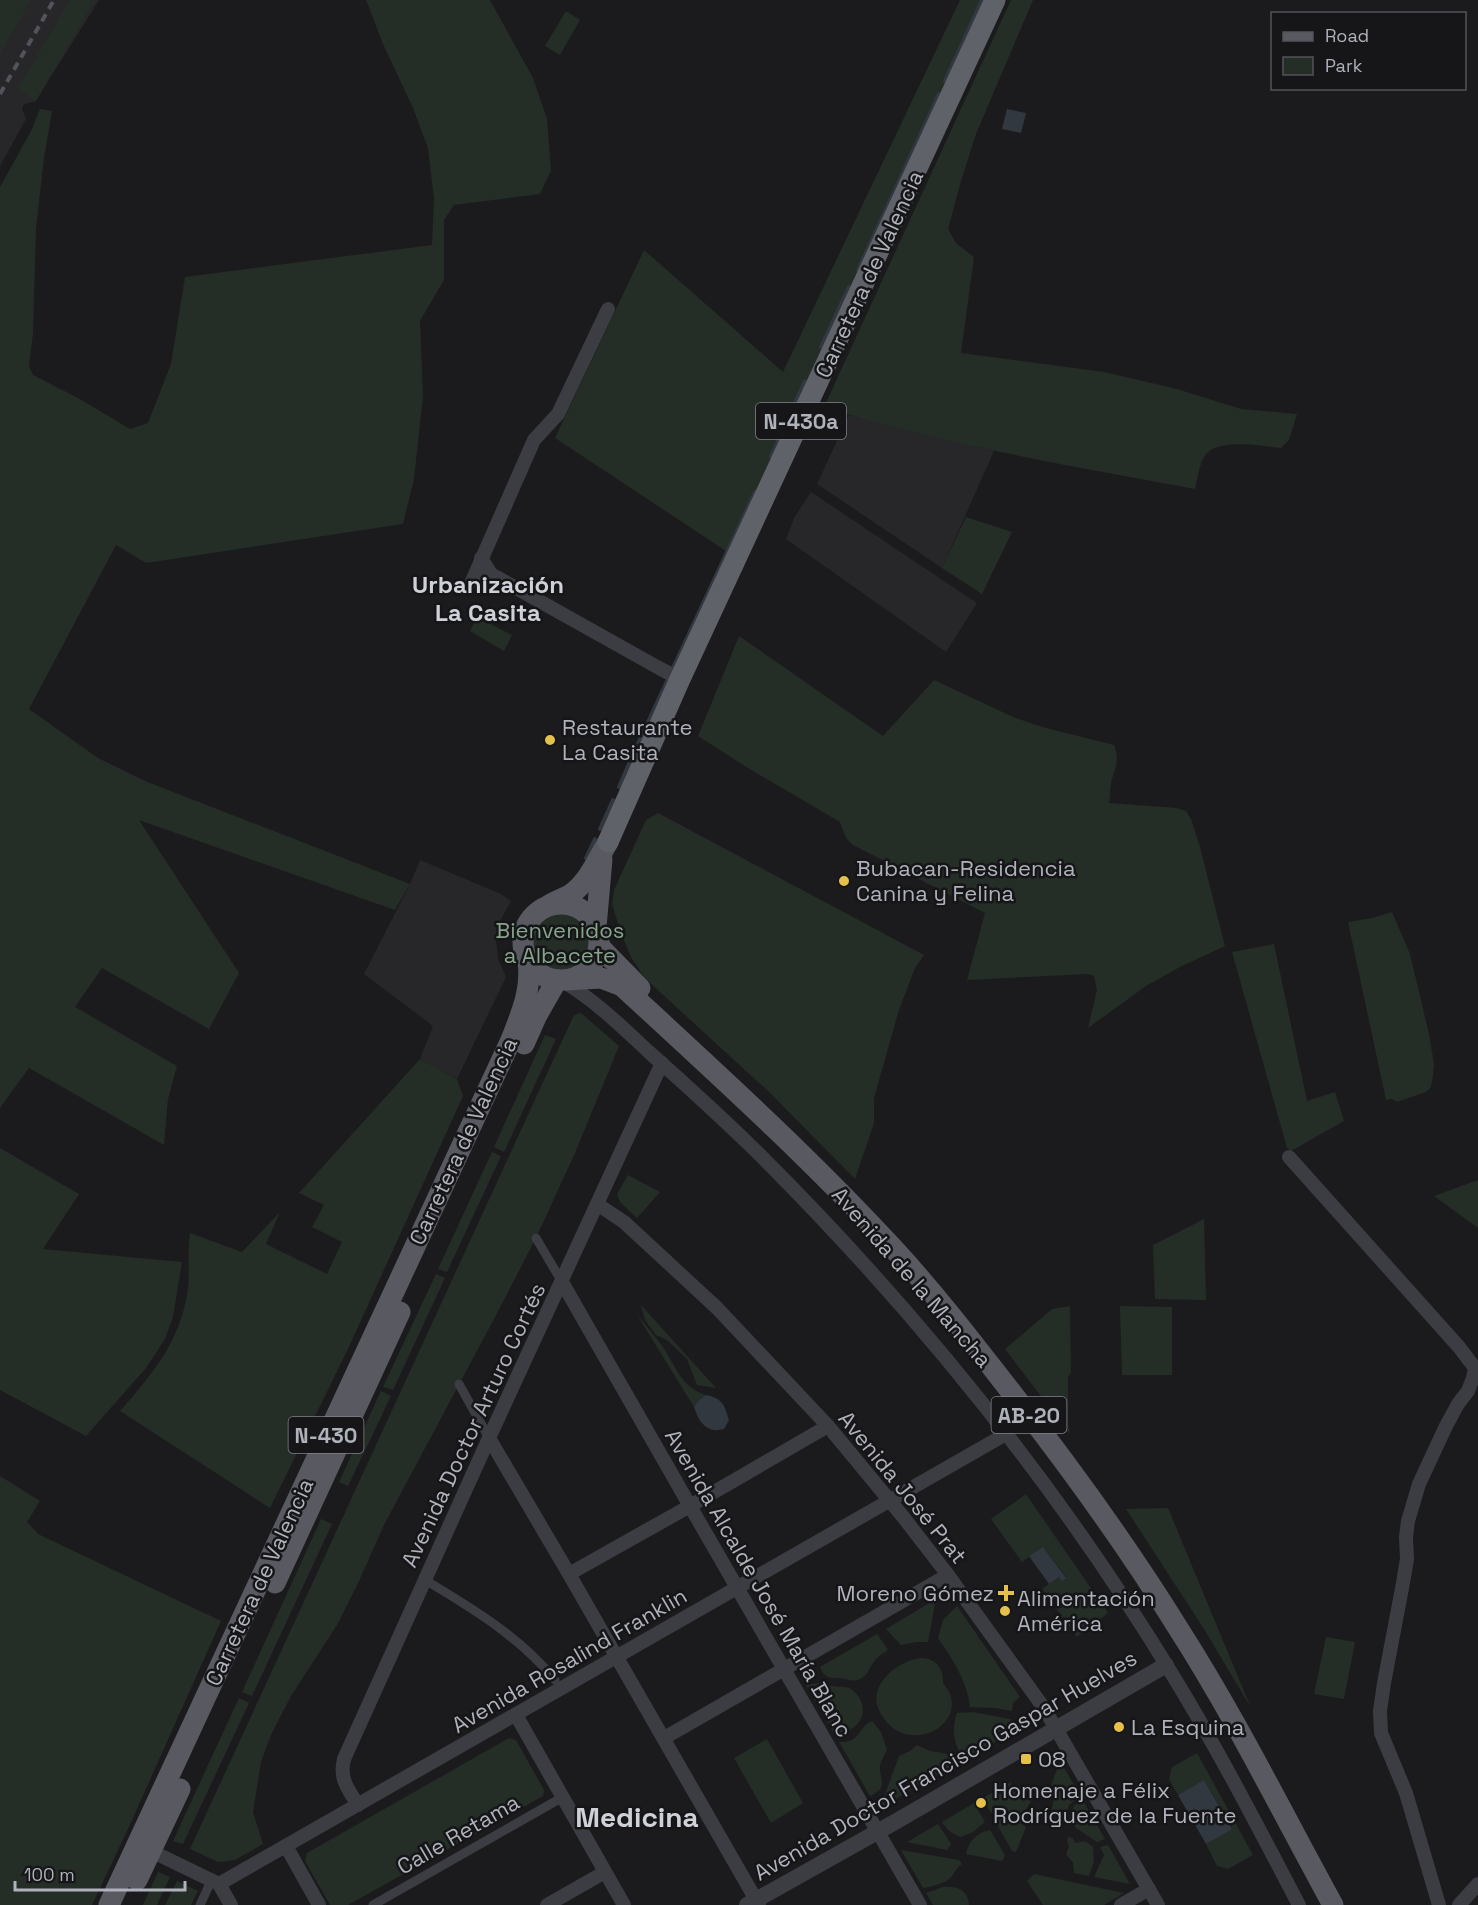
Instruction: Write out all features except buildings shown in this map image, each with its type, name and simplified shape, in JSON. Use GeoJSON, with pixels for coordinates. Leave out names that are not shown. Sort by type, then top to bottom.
{"type":"FeatureCollection","features":[{"type":"Feature","properties":{"kind":"highway","name":"Carretera de Valencia"},"geometry":{"type":"LineString","coordinates":[[608,842],[680,678],[995,0]]}},
{"type":"Feature","properties":{"kind":"main road","name":"Carretera de Valencia"},"geometry":{"type":"LineString","coordinates":[[542,908],[569,895],[581,885],[608,842]]}},
{"type":"Feature","properties":{"kind":"main road","name":"Carretera de Valencia"},"geometry":{"type":"LineString","coordinates":[[597,936],[602,859],[608,842]]}},
{"type":"Feature","properties":{"kind":"main road"},"geometry":{"type":"LineString","coordinates":[[554,904],[567,904],[579,908],[589,916],[597,936],[595,958],[588,968],[578,976],[561,980],[546,977],[536,970],[528,962],[524,952],[524,932],[534,915],[542,908],[554,904]]}},
{"type":"Feature","properties":{"kind":"main road","name":"Avenida de la Mancha"},"geometry":{"type":"LineString","coordinates":[[597,936],[624,973],[756,1092],[886,1225],[1046,1415],[1119,1517],[1194,1630],[1242,1712],[1345,1905]]}},
{"type":"Feature","properties":{"kind":"main road","name":"Carretera de Valencia"},"geometry":{"type":"LineString","coordinates":[[109,1905],[511,1040],[528,989],[530,977],[528,962]]}},
{"type":"Feature","properties":{"kind":"main road","name":"Avenida de la Mancha"},"geometry":{"type":"LineString","coordinates":[[561,980],[601,978],[622,986],[724,1080],[827,1180],[894,1249],[975,1346],[1109,1523],[1179,1629],[1228,1711],[1332,1905]]}},
{"type":"Feature","properties":{"kind":"main road","name":"Carretera de Valencia"},"geometry":{"type":"LineString","coordinates":[[125,1905],[534,1022],[561,980]]}},
{"type":"Feature","properties":{"kind":"street"},"geometry":{"type":"LineString","coordinates":[[472,581],[534,440],[558,414],[608,309]]}},
{"type":"Feature","properties":{"kind":"street"},"geometry":{"type":"LineString","coordinates":[[481,558],[491,574],[680,678]]}},
{"type":"Feature","properties":{"kind":"street","name":"Avenida de la Mancha"},"geometry":{"type":"LineString","coordinates":[[561,980],[580,992],[730,1125],[799,1193],[949,1361],[1045,1485],[1166,1665],[1241,1795],[1299,1905]]}},
{"type":"Feature","properties":{"kind":"street","name":"Avenida Doctor Arturo Cortés"},"geometry":{"type":"LineString","coordinates":[[358,1805],[343,1778],[341,1769],[344,1759],[662,1063]]}},
{"type":"Feature","properties":{"kind":"street"},"geometry":{"type":"LineString","coordinates":[[1289,1157],[1459,1347],[1475,1368],[1468,1391],[1446,1426],[1419,1484],[1408,1521],[1407,1559],[1380,1711],[1382,1733],[1406,1793],[1439,1905]]}},
{"type":"Feature","properties":{"kind":"street","name":"Avenida José Prat"},"geometry":{"type":"LineString","coordinates":[[597,1204],[624,1222],[717,1308],[828,1425],[904,1518],[1044,1708],[1158,1905]]}},
{"type":"Feature","properties":{"kind":"street"},"geometry":{"type":"LineString","coordinates":[[536,1238],[562,1282]]}},
{"type":"Feature","properties":{"kind":"street","name":"Avenida Alcalde José María Blanc"},"geometry":{"type":"LineString","coordinates":[[562,1282],[920,1905]]}},
{"type":"Feature","properties":{"kind":"street"},"geometry":{"type":"LineString","coordinates":[[459,1384],[664,1738],[754,1903]]}},
{"type":"Feature","properties":{"kind":"street"},"geometry":{"type":"LineString","coordinates":[[569,1574],[828,1425]]}},
{"type":"Feature","properties":{"kind":"street","name":"Avenida Rosalind Franklin"},"geometry":{"type":"LineString","coordinates":[[215,1883],[286,1846],[1006,1434]]}},
{"type":"Feature","properties":{"kind":"street"},"geometry":{"type":"LineString","coordinates":[[664,1738],[948,1575]]}},
{"type":"Feature","properties":{"kind":"street"},"geometry":{"type":"LineString","coordinates":[[425,1580],[496,1625],[541,1662],[555,1680]]}},
{"type":"Feature","properties":{"kind":"street","name":"Avenida Doctor Francisco Gaspar Huelves"},"geometry":{"type":"LineString","coordinates":[[754,1903],[1166,1665]]}},
{"type":"Feature","properties":{"kind":"street"},"geometry":{"type":"LineString","coordinates":[[516,1715],[624,1905]]}},
{"type":"Feature","properties":{"kind":"street","name":"Calle Retama"},"geometry":{"type":"LineString","coordinates":[[373,1905],[563,1797]]}},
{"type":"Feature","properties":{"kind":"street"},"geometry":{"type":"LineString","coordinates":[[286,1846],[319,1905]]}},
{"type":"Feature","properties":{"kind":"street"},"geometry":{"type":"LineString","coordinates":[[151,1851],[215,1883],[231,1905]]}},
{"type":"Feature","properties":{"kind":"street"},"geometry":{"type":"LineString","coordinates":[[546,1905],[605,1872]]}},
{"type":"Feature","properties":{"kind":"street"},"geometry":{"type":"LineString","coordinates":[[200,1905],[215,1883]]}},
{"type":"Feature","properties":{"kind":"street"},"geometry":{"type":"LineString","coordinates":[[1459,1905],[1478,1884]]}},
{"type":"Feature","properties":{"kind":"street"},"geometry":{"type":"LineString","coordinates":[[1121,1905],[1149,1889]]}},
{"type":"Feature","properties":{"kind":"shaded area"},"geometry":{"type":"Polygon","coordinates":[[[0,0],[99,0],[35,102],[24,104],[22,109],[26,119],[0,166],[0,0]]]}},
{"type":"Feature","properties":{"kind":"shaded area"},"geometry":{"type":"Polygon","coordinates":[[[1007,109],[1026,113],[1021,133],[1002,129],[1007,109]]]}},
{"type":"Feature","properties":{"kind":"shaded area"},"geometry":{"type":"Polygon","coordinates":[[[849,415],[994,451],[942,568],[817,484],[849,415]]]}},
{"type":"Feature","properties":{"kind":"shaded area"},"geometry":{"type":"Polygon","coordinates":[[[811,492],[977,603],[946,652],[786,539],[794,518],[811,492]]]}},
{"type":"Feature","properties":{"kind":"shaded area"},"geometry":{"type":"Polygon","coordinates":[[[420,860],[501,894],[511,901],[501,919],[496,939],[498,959],[506,977],[457,1079],[420,1059],[433,1026],[364,974],[420,860]]]}},
{"type":"Feature","properties":{"kind":"shaded area"},"geometry":{"type":"Polygon","coordinates":[[[706,1395],[716,1398],[724,1406],[729,1420],[724,1429],[708,1428],[698,1417],[694,1407],[706,1395]]]}},
{"type":"Feature","properties":{"kind":"shaded area"},"geometry":{"type":"Polygon","coordinates":[[[1043,1547],[1066,1578],[1062,1581],[1059,1577],[1049,1584],[1029,1556],[1043,1547]]]}},
{"type":"Feature","properties":{"kind":"shaded area"},"geometry":{"type":"Polygon","coordinates":[[[1204,1780],[1232,1829],[1206,1844],[1178,1795],[1204,1780]]]}},
{"type":"Feature","properties":{"kind":"green space"},"geometry":{"type":"Polygon","coordinates":[[[0,0],[31,0],[0,54],[0,0]]]}},
{"type":"Feature","properties":{"kind":"green space"},"geometry":{"type":"Polygon","coordinates":[[[70,0],[95,0],[36,101],[18,89],[70,0]]]}},
{"type":"Feature","properties":{"kind":"green space"},"geometry":{"type":"Polygon","coordinates":[[[366,0],[490,0],[533,78],[547,119],[551,171],[540,194],[454,205],[444,220],[444,280],[420,321],[423,396],[414,479],[403,524],[146,563],[116,545],[29,709],[98,758],[145,781],[410,884],[395,910],[139,820],[239,973],[209,1029],[102,968],[75,1007],[177,1066],[168,1099],[164,1145],[29,1068],[0,1108],[0,187],[31,131],[40,109],[52,111],[36,228],[33,333],[29,366],[33,375],[80,399],[130,429],[148,423],[171,364],[185,277],[432,245],[434,199],[428,148],[366,0]]]}},
{"type":"Feature","properties":{"kind":"green space"},"geometry":{"type":"Polygon","coordinates":[[[960,0],[984,0],[729,553],[555,438],[644,250],[783,372],[960,0]]]}},
{"type":"Feature","properties":{"kind":"green space"},"geometry":{"type":"Polygon","coordinates":[[[1011,0],[1033,0],[976,134],[948,229],[956,243],[974,257],[961,353],[1104,372],[1177,389],[1241,409],[1297,414],[1289,440],[1281,448],[1240,444],[1218,447],[1204,457],[1195,489],[962,444],[824,407],[1011,0]]]}},
{"type":"Feature","properties":{"kind":"green space"},"geometry":{"type":"Polygon","coordinates":[[[566,11],[580,20],[560,55],[545,46],[566,11]]]}},
{"type":"Feature","properties":{"kind":"green space"},"geometry":{"type":"Polygon","coordinates":[[[966,517],[1012,532],[982,594],[942,568],[966,517]]]}},
{"type":"Feature","properties":{"kind":"green space"},"geometry":{"type":"Polygon","coordinates":[[[477,617],[512,635],[504,651],[470,631],[477,617]]]}},
{"type":"Feature","properties":{"kind":"green space"},"geometry":{"type":"Polygon","coordinates":[[[739,636],[883,736],[934,680],[1013,717],[1042,727],[1114,745],[1117,760],[1109,803],[1177,808],[1186,811],[1200,847],[1225,946],[1146,986],[1088,1028],[1097,990],[1094,976],[1088,974],[967,980],[985,913],[853,845],[846,838],[840,822],[698,736],[739,636]]]}},
{"type":"Feature","properties":{"kind":"green space"},"geometry":{"type":"Polygon","coordinates":[[[658,813],[924,955],[915,968],[899,1010],[874,1098],[874,1123],[855,1179],[769,1092],[650,983],[631,957],[612,904],[614,890],[646,820],[658,813]]]}},
{"type":"Feature","properties":{"kind":"green space"},"geometry":{"type":"Polygon","coordinates":[[[1392,912],[1410,954],[1434,1064],[1431,1087],[1426,1092],[1397,1102],[1392,1099],[1386,1100],[1348,922],[1392,912]]]}},
{"type":"Feature","properties":{"kind":"green space","name":"Bienvenidos a Albacete"},"geometry":{"type":"Polygon","coordinates":[[[560,914],[571,916],[584,927],[589,943],[587,954],[576,967],[560,972],[549,970],[536,959],[531,943],[533,932],[544,919],[560,914]]]}},
{"type":"Feature","properties":{"kind":"green space"},"geometry":{"type":"Polygon","coordinates":[[[1274,944],[1307,1101],[1335,1092],[1344,1121],[1291,1151],[1287,1148],[1232,952],[1274,944]]]}},
{"type":"Feature","properties":{"kind":"green space"},"geometry":{"type":"Polygon","coordinates":[[[581,1013],[619,1046],[575,1153],[536,1238],[385,1523],[337,1625],[291,1696],[271,1735],[261,1762],[253,1812],[263,1844],[235,1860],[218,1862],[190,1849],[574,1015],[581,1013]]]}},
{"type":"Feature","properties":{"kind":"green space"},"geometry":{"type":"Polygon","coordinates":[[[545,1035],[556,1039],[504,1152],[494,1147],[545,1035]]]}},
{"type":"Feature","properties":{"kind":"green space"},"geometry":{"type":"Polygon","coordinates":[[[420,1059],[457,1079],[463,1096],[348,1349],[270,1508],[120,1411],[164,1355],[179,1324],[188,1288],[190,1233],[242,1252],[280,1212],[266,1244],[327,1274],[342,1242],[312,1227],[324,1205],[299,1193],[420,1059]]]}},
{"type":"Feature","properties":{"kind":"green space"},"geometry":{"type":"Polygon","coordinates":[[[0,1148],[79,1194],[43,1249],[182,1262],[173,1317],[165,1339],[146,1368],[86,1436],[0,1390],[0,1148]]]}},
{"type":"Feature","properties":{"kind":"green space"},"geometry":{"type":"Polygon","coordinates":[[[492,1152],[501,1156],[447,1272],[438,1269],[492,1152]]]}},
{"type":"Feature","properties":{"kind":"green space"},"geometry":{"type":"Polygon","coordinates":[[[628,1175],[660,1192],[637,1218],[620,1202],[617,1194],[628,1175]]]}},
{"type":"Feature","properties":{"kind":"green space"},"geometry":{"type":"Polygon","coordinates":[[[1478,1180],[1478,1228],[1434,1196],[1478,1180]]]}},
{"type":"Feature","properties":{"kind":"green space"},"geometry":{"type":"Polygon","coordinates":[[[1204,1219],[1206,1300],[1155,1299],[1153,1245],[1204,1219]]]}},
{"type":"Feature","properties":{"kind":"green space"},"geometry":{"type":"Polygon","coordinates":[[[436,1274],[445,1278],[393,1390],[383,1387],[436,1274]]]}},
{"type":"Feature","properties":{"kind":"green space"},"geometry":{"type":"Polygon","coordinates":[[[641,1305],[716,1388],[697,1385],[687,1359],[667,1340],[656,1335],[645,1320],[641,1305]]]}},
{"type":"Feature","properties":{"kind":"green space"},"geometry":{"type":"Polygon","coordinates":[[[1070,1306],[1071,1373],[1068,1377],[1068,1425],[1070,1434],[1005,1349],[1052,1309],[1070,1306]]]}},
{"type":"Feature","properties":{"kind":"green space"},"geometry":{"type":"Polygon","coordinates":[[[1120,1306],[1172,1307],[1172,1375],[1122,1375],[1120,1306]]]}},
{"type":"Feature","properties":{"kind":"green space"},"geometry":{"type":"Polygon","coordinates":[[[636,1313],[690,1387],[706,1395],[694,1407],[636,1313]]]}},
{"type":"Feature","properties":{"kind":"green space"},"geometry":{"type":"Polygon","coordinates":[[[381,1391],[391,1396],[348,1486],[339,1482],[381,1391]]]}},
{"type":"Feature","properties":{"kind":"green space"},"geometry":{"type":"Polygon","coordinates":[[[0,1476],[40,1501],[27,1522],[38,1534],[221,1621],[92,1905],[0,1905],[0,1476]]]}},
{"type":"Feature","properties":{"kind":"green space"},"geometry":{"type":"Polygon","coordinates":[[[1026,1494],[1108,1613],[1077,1637],[1042,1589],[1059,1577],[1066,1577],[1043,1547],[1022,1562],[991,1519],[1026,1494]]]}},
{"type":"Feature","properties":{"kind":"green space"},"geometry":{"type":"Polygon","coordinates":[[[1168,1508],[1251,1708],[1204,1629],[1126,1509],[1168,1508]]]}},
{"type":"Feature","properties":{"kind":"green space"},"geometry":{"type":"Polygon","coordinates":[[[321,1519],[332,1524],[252,1696],[242,1692],[321,1519]]]}},
{"type":"Feature","properties":{"kind":"green space"},"geometry":{"type":"Polygon","coordinates":[[[936,1599],[928,1642],[901,1645],[886,1629],[936,1599]]]}},
{"type":"Feature","properties":{"kind":"green space"},"geometry":{"type":"Polygon","coordinates":[[[957,1606],[1020,1697],[1013,1703],[1012,1711],[970,1707],[963,1680],[938,1638],[943,1620],[957,1606]]]}},
{"type":"Feature","properties":{"kind":"green space"},"geometry":{"type":"Polygon","coordinates":[[[877,1634],[888,1650],[876,1659],[863,1677],[852,1681],[829,1677],[823,1673],[820,1667],[877,1634]]]}},
{"type":"Feature","properties":{"kind":"green space"},"geometry":{"type":"Polygon","coordinates":[[[1326,1637],[1355,1642],[1344,1699],[1314,1694],[1326,1637]]]}},
{"type":"Feature","properties":{"kind":"green space"},"geometry":{"type":"Polygon","coordinates":[[[921,1658],[931,1660],[938,1665],[943,1683],[951,1697],[951,1711],[945,1722],[934,1731],[920,1735],[905,1734],[891,1727],[880,1712],[876,1702],[877,1692],[892,1670],[909,1661],[921,1658]]]}},
{"type":"Feature","properties":{"kind":"green space"},"geometry":{"type":"Polygon","coordinates":[[[819,1683],[851,1689],[858,1696],[863,1711],[857,1724],[851,1729],[834,1733],[806,1685],[819,1683]]]}},
{"type":"Feature","properties":{"kind":"green space"},"geometry":{"type":"Polygon","coordinates":[[[239,1698],[249,1703],[183,1844],[173,1841],[239,1698]]]}},
{"type":"Feature","properties":{"kind":"green space"},"geometry":{"type":"Polygon","coordinates":[[[973,1712],[1010,1719],[1023,1726],[964,1760],[954,1737],[955,1719],[957,1713],[973,1712]]]}},
{"type":"Feature","properties":{"kind":"green space"},"geometry":{"type":"Polygon","coordinates":[[[872,1721],[881,1732],[887,1750],[880,1765],[881,1788],[870,1796],[839,1742],[855,1738],[872,1721]]]}},
{"type":"Feature","properties":{"kind":"green space"},"geometry":{"type":"Polygon","coordinates":[[[509,1738],[516,1740],[544,1790],[543,1796],[348,1905],[330,1905],[305,1861],[307,1853],[509,1738]]]}},
{"type":"Feature","properties":{"kind":"green space"},"geometry":{"type":"Polygon","coordinates":[[[767,1739],[803,1803],[771,1823],[734,1758],[767,1739]]]}},
{"type":"Feature","properties":{"kind":"green space"},"geometry":{"type":"Polygon","coordinates":[[[917,1745],[930,1751],[949,1754],[956,1764],[880,1808],[899,1756],[917,1745]]]}},
{"type":"Feature","properties":{"kind":"green space"},"geometry":{"type":"Polygon","coordinates":[[[1197,1753],[1253,1855],[1228,1869],[1217,1866],[1206,1844],[1232,1828],[1204,1780],[1178,1795],[1169,1779],[1172,1767],[1197,1753]]]}},
{"type":"Feature","properties":{"kind":"green space"},"geometry":{"type":"Polygon","coordinates":[[[1060,1761],[1080,1795],[1069,1805],[1064,1818],[1051,1813],[1054,1798],[1049,1791],[1060,1761]]]}},
{"type":"Feature","properties":{"kind":"green space"},"geometry":{"type":"Polygon","coordinates":[[[1011,1782],[1013,1790],[1018,1795],[1033,1798],[1022,1816],[1005,1811],[991,1813],[983,1798],[1011,1782]]]}},
{"type":"Feature","properties":{"kind":"green space"},"geometry":{"type":"Polygon","coordinates":[[[1082,1799],[1105,1839],[1097,1842],[1076,1828],[1069,1819],[1074,1806],[1082,1799]]]}},
{"type":"Feature","properties":{"kind":"green space"},"geometry":{"type":"Polygon","coordinates":[[[974,1803],[985,1822],[973,1832],[961,1837],[952,1833],[942,1822],[974,1803]]]}},
{"type":"Feature","properties":{"kind":"green space"},"geometry":{"type":"Polygon","coordinates":[[[1004,1817],[1017,1820],[1026,1827],[1016,1852],[1012,1851],[994,1819],[1004,1817]]]}},
{"type":"Feature","properties":{"kind":"green space"},"geometry":{"type":"Polygon","coordinates":[[[938,1824],[951,1844],[947,1850],[907,1842],[938,1824]]]}},
{"type":"Feature","properties":{"kind":"green space"},"geometry":{"type":"Polygon","coordinates":[[[990,1830],[1005,1855],[1002,1861],[966,1854],[974,1838],[990,1830]]]}},
{"type":"Feature","properties":{"kind":"green space"},"geometry":{"type":"Polygon","coordinates":[[[1069,1837],[1073,1838],[1075,1843],[1085,1841],[1093,1847],[1094,1861],[1089,1876],[1074,1873],[1073,1863],[1066,1854],[1069,1837]]]}},
{"type":"Feature","properties":{"kind":"green space"},"geometry":{"type":"Polygon","coordinates":[[[1108,1845],[1130,1884],[1094,1877],[1104,1855],[1100,1847],[1108,1845]]]}},
{"type":"Feature","properties":{"kind":"green space"},"geometry":{"type":"Polygon","coordinates":[[[901,1850],[959,1860],[962,1864],[946,1881],[923,1888],[901,1850]]]}},
{"type":"Feature","properties":{"kind":"green space"},"geometry":{"type":"Polygon","coordinates":[[[158,1872],[170,1877],[157,1905],[143,1905],[158,1872]]]}},
{"type":"Feature","properties":{"kind":"green space"},"geometry":{"type":"Polygon","coordinates":[[[1034,1874],[1124,1893],[1104,1905],[1043,1905],[1027,1881],[1034,1874]]]}},
{"type":"Feature","properties":{"kind":"green space"},"geometry":{"type":"Polygon","coordinates":[[[177,1881],[198,1891],[191,1905],[165,1905],[177,1881]]]}},
{"type":"Feature","properties":{"kind":"green space"},"geometry":{"type":"Polygon","coordinates":[[[943,1887],[952,1887],[964,1892],[969,1905],[933,1905],[926,1893],[943,1887]]]}},
{"type":"Feature","properties":{"kind":"waterway"},"geometry":{"type":"LineString","coordinates":[[945,81],[982,0]]}},
{"type":"Feature","properties":{"kind":"waterway"},"geometry":{"type":"LineString","coordinates":[[858,270],[939,94]]}},
{"type":"Feature","properties":{"kind":"waterway"},"geometry":{"type":"LineString","coordinates":[[821,347],[849,287]]}},
{"type":"Feature","properties":{"kind":"waterway"},"geometry":{"type":"LineString","coordinates":[[771,457],[805,381]]}},
{"type":"Feature","properties":{"kind":"waterway"},"geometry":{"type":"LineString","coordinates":[[673,668],[755,492]]}},
{"type":"Feature","properties":{"kind":"waterway"},"geometry":{"type":"LineString","coordinates":[[637,746],[668,679]]}},
{"type":"Feature","properties":{"kind":"waterway"},"geometry":{"type":"LineString","coordinates":[[619,787],[629,764]]}},
{"type":"Feature","properties":{"kind":"waterway"},"geometry":{"type":"LineString","coordinates":[[600,829],[613,800]]}},
{"type":"Feature","properties":{"kind":"waterway"},"geometry":{"type":"LineString","coordinates":[[586,858],[595,839]]}},
{"type":"Feature","properties":{"kind":"railway"},"geometry":{"type":"LineString","coordinates":[[0,94],[54,0]]}},
{"type":"Feature","properties":{"kind":"place","name":"Restaurante La Casita"},"geometry":{"type":"Point","coordinates":[550,740]}},
{"type":"Feature","properties":{"kind":"place","name":"Bubacan-Residencia Canina y Felina"},"geometry":{"type":"Point","coordinates":[844,881]}},
{"type":"Feature","properties":{"kind":"place","name":"Moreno Gómez"},"geometry":{"type":"Point","coordinates":[1006,1593]}},
{"type":"Feature","properties":{"kind":"place","name":"Alimentación América"},"geometry":{"type":"Point","coordinates":[1005,1611]}},
{"type":"Feature","properties":{"kind":"place","name":"La Esquina"},"geometry":{"type":"Point","coordinates":[1119,1727]}},
{"type":"Feature","properties":{"kind":"place","name":"08"},"geometry":{"type":"Point","coordinates":[1026,1759]}},
{"type":"Feature","properties":{"kind":"place","name":"Homenaje a Félix Rodríguez de la Fuente"},"geometry":{"type":"Point","coordinates":[981,1803]}},
{"type":"Feature","properties":{"kind":"district","name":"Urbanización La Casita"},"geometry":{"type":"Point","coordinates":[488,598]}},
{"type":"Feature","properties":{"kind":"district","name":"Medicina"},"geometry":{"type":"Point","coordinates":[637,1817]}}]}
